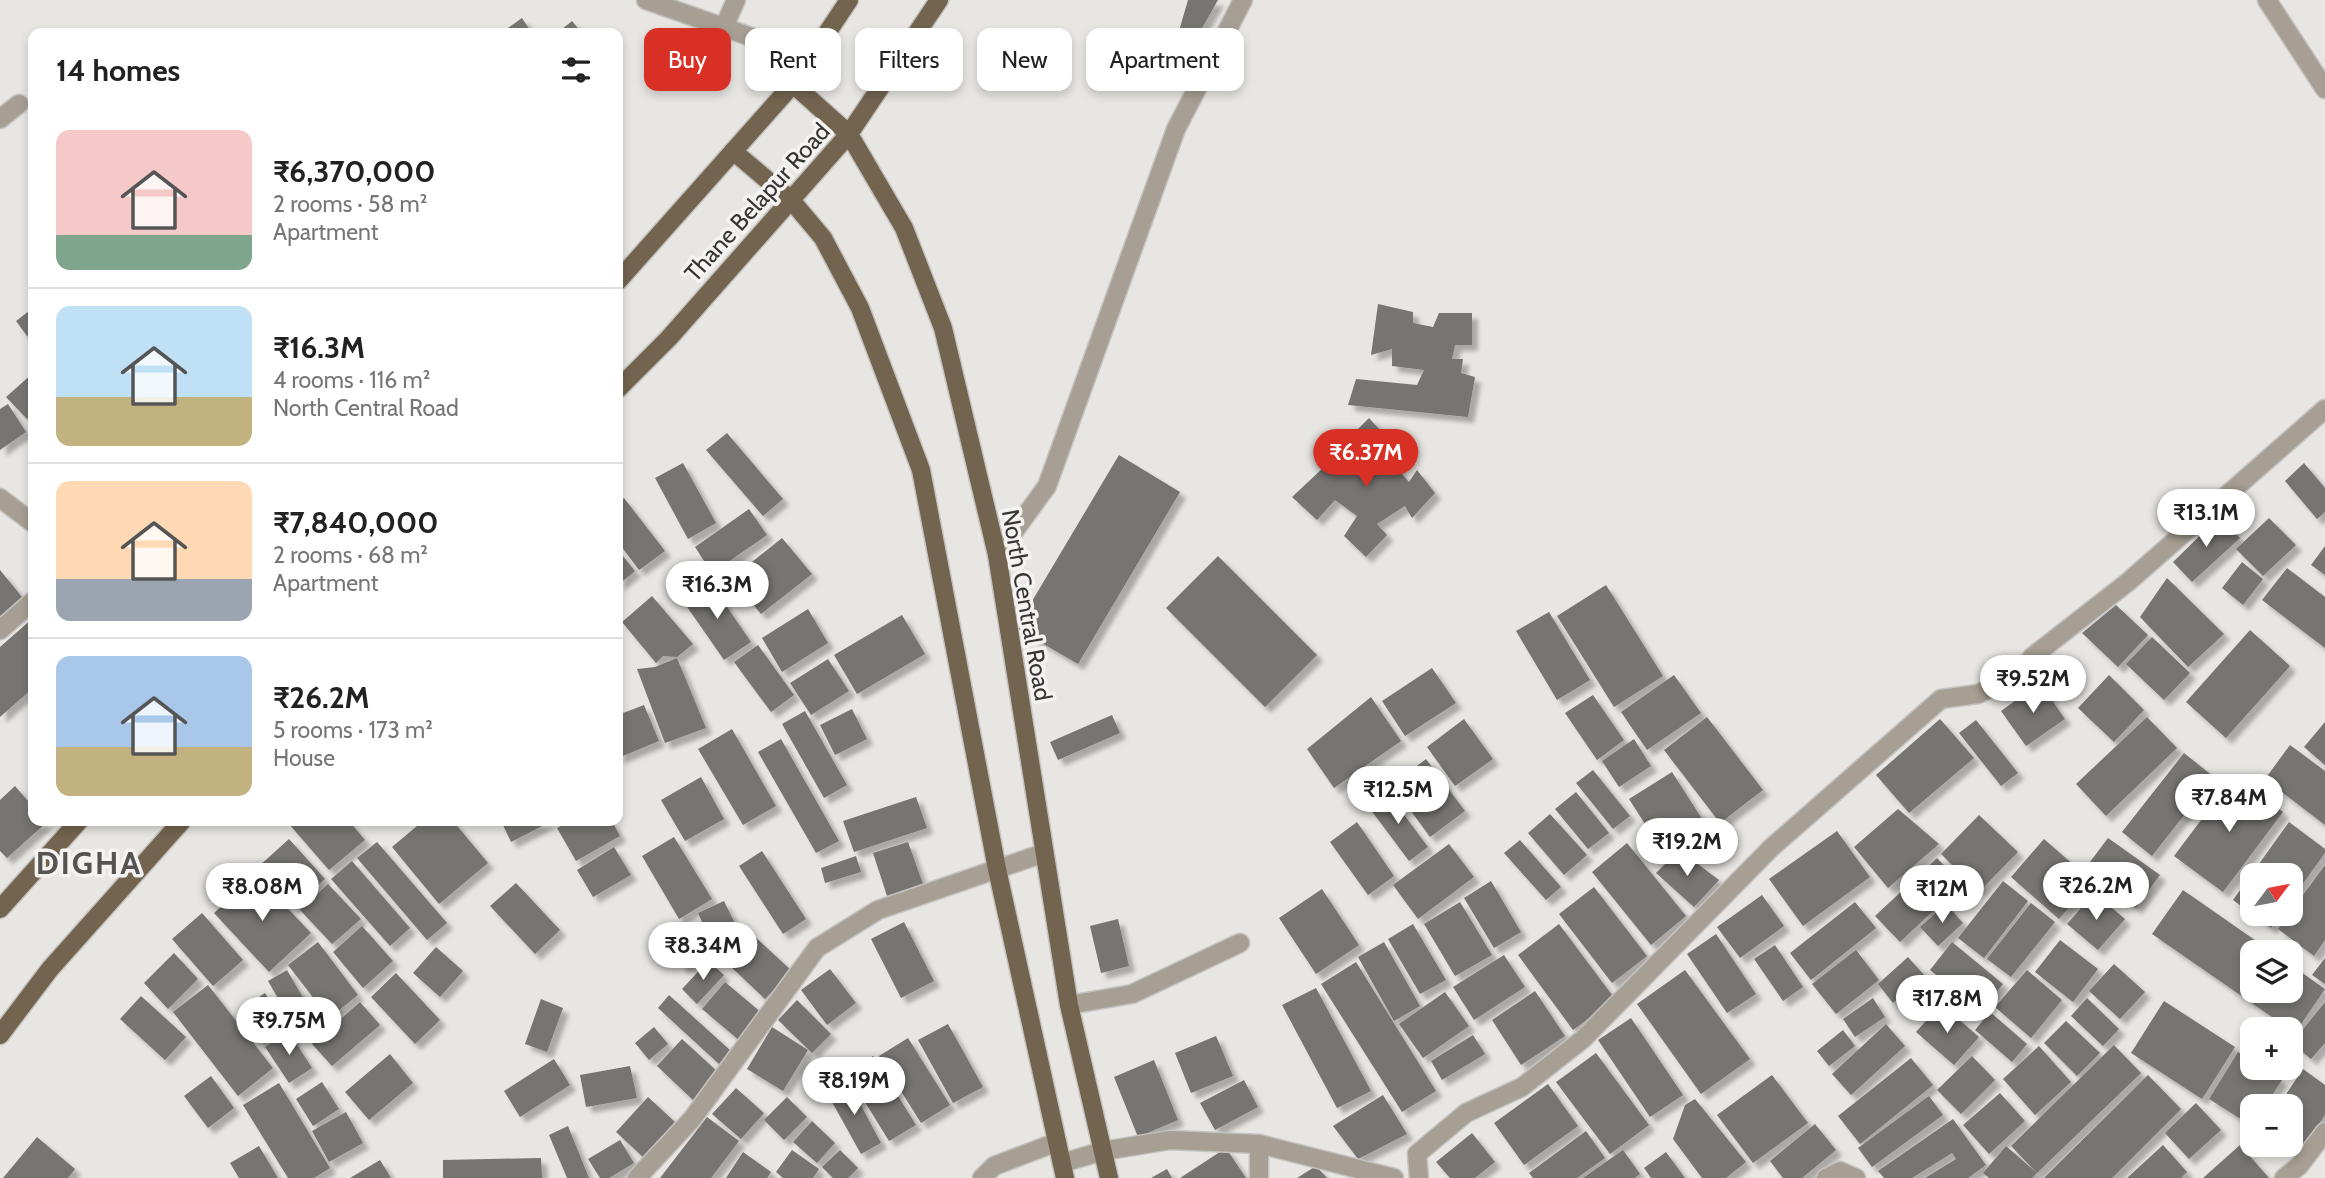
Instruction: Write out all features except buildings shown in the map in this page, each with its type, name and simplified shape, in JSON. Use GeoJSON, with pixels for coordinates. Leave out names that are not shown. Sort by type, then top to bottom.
{"type":"FeatureCollection","features":[{"type":"Feature","properties":{"kind":"main road","name":"Thane Belapur Road"},"geometry":{"type":"LineString","coordinates":[[831,28],[849,0]]}},
{"type":"Feature","properties":{"kind":"main road","name":"Thane Belapur Road"},"geometry":{"type":"LineString","coordinates":[[623,383],[669,338],[849,134],[939,0]]}},
{"type":"Feature","properties":{"kind":"main road","name":"Thane Belapur Road"},"geometry":{"type":"LineString","coordinates":[[623,275],[787,91]]}},
{"type":"Feature","properties":{"kind":"main road","name":"North Central Road"},"geometry":{"type":"LineString","coordinates":[[801,91],[849,134],[904,229],[943,328],[997,555],[1069,1004],[1109,1178]]}},
{"type":"Feature","properties":{"kind":"main road"},"geometry":{"type":"LineString","coordinates":[[733,151],[791,200],[823,238],[860,308],[921,470],[997,869],[1064,1170]]}},
{"type":"Feature","properties":{"kind":"main road"},"geometry":{"type":"LineString","coordinates":[[0,909],[75,826]]}},
{"type":"Feature","properties":{"kind":"main road"},"geometry":{"type":"LineString","coordinates":[[0,1035],[50,969],[178,826]]}},
{"type":"Feature","properties":{"kind":"street"},"geometry":{"type":"LineString","coordinates":[[646,0],[745,34]]}},
{"type":"Feature","properties":{"kind":"street"},"geometry":{"type":"LineString","coordinates":[[724,27],[736,0]]}},
{"type":"Feature","properties":{"kind":"street"},"geometry":{"type":"LineString","coordinates":[[997,555],[1047,486],[1176,129],[1243,0]]}},
{"type":"Feature","properties":{"kind":"street"},"geometry":{"type":"LineString","coordinates":[[2267,0],[2325,89]]}},
{"type":"Feature","properties":{"kind":"street"},"geometry":{"type":"LineString","coordinates":[[0,119],[19,104]]}},
{"type":"Feature","properties":{"kind":"street"},"geometry":{"type":"LineString","coordinates":[[1419,1178],[1416,1154],[1466,1113],[1522,1087],[1583,1040],[1771,848],[1941,699],[1978,694],[2023,673],[2032,657],[2128,582],[2325,409]]}},
{"type":"Feature","properties":{"kind":"street"},"geometry":{"type":"LineString","coordinates":[[0,499],[28,519]]}},
{"type":"Feature","properties":{"kind":"street"},"geometry":{"type":"LineString","coordinates":[[0,630],[28,605]]}},
{"type":"Feature","properties":{"kind":"street"},"geometry":{"type":"LineString","coordinates":[[637,1178],[692,1119],[817,948],[878,910],[1044,853]]}},
{"type":"Feature","properties":{"kind":"street"},"geometry":{"type":"LineString","coordinates":[[1069,1004],[1132,994],[1240,943]]}},
{"type":"Feature","properties":{"kind":"street"},"geometry":{"type":"LineString","coordinates":[[2284,1178],[2299,1166],[2325,1132]]}},
{"type":"Feature","properties":{"kind":"street"},"geometry":{"type":"LineString","coordinates":[[1064,1170],[1103,1151],[1170,1140],[1259,1144],[1394,1178]]}},
{"type":"Feature","properties":{"kind":"street"},"geometry":{"type":"LineString","coordinates":[[982,1178],[994,1166],[1057,1142]]}},
{"type":"Feature","properties":{"kind":"street"},"geometry":{"type":"LineString","coordinates":[[1259,1144],[1259,1178]]}},
{"type":"Feature","properties":{"kind":"street"},"geometry":{"type":"LineString","coordinates":[[1826,1178],[1840,1171],[1856,1178]]}},
{"type":"Feature","properties":{"kind":"district","name":"DIGHA"},"geometry":{"type":"Point","coordinates":[89,862]}}]}
